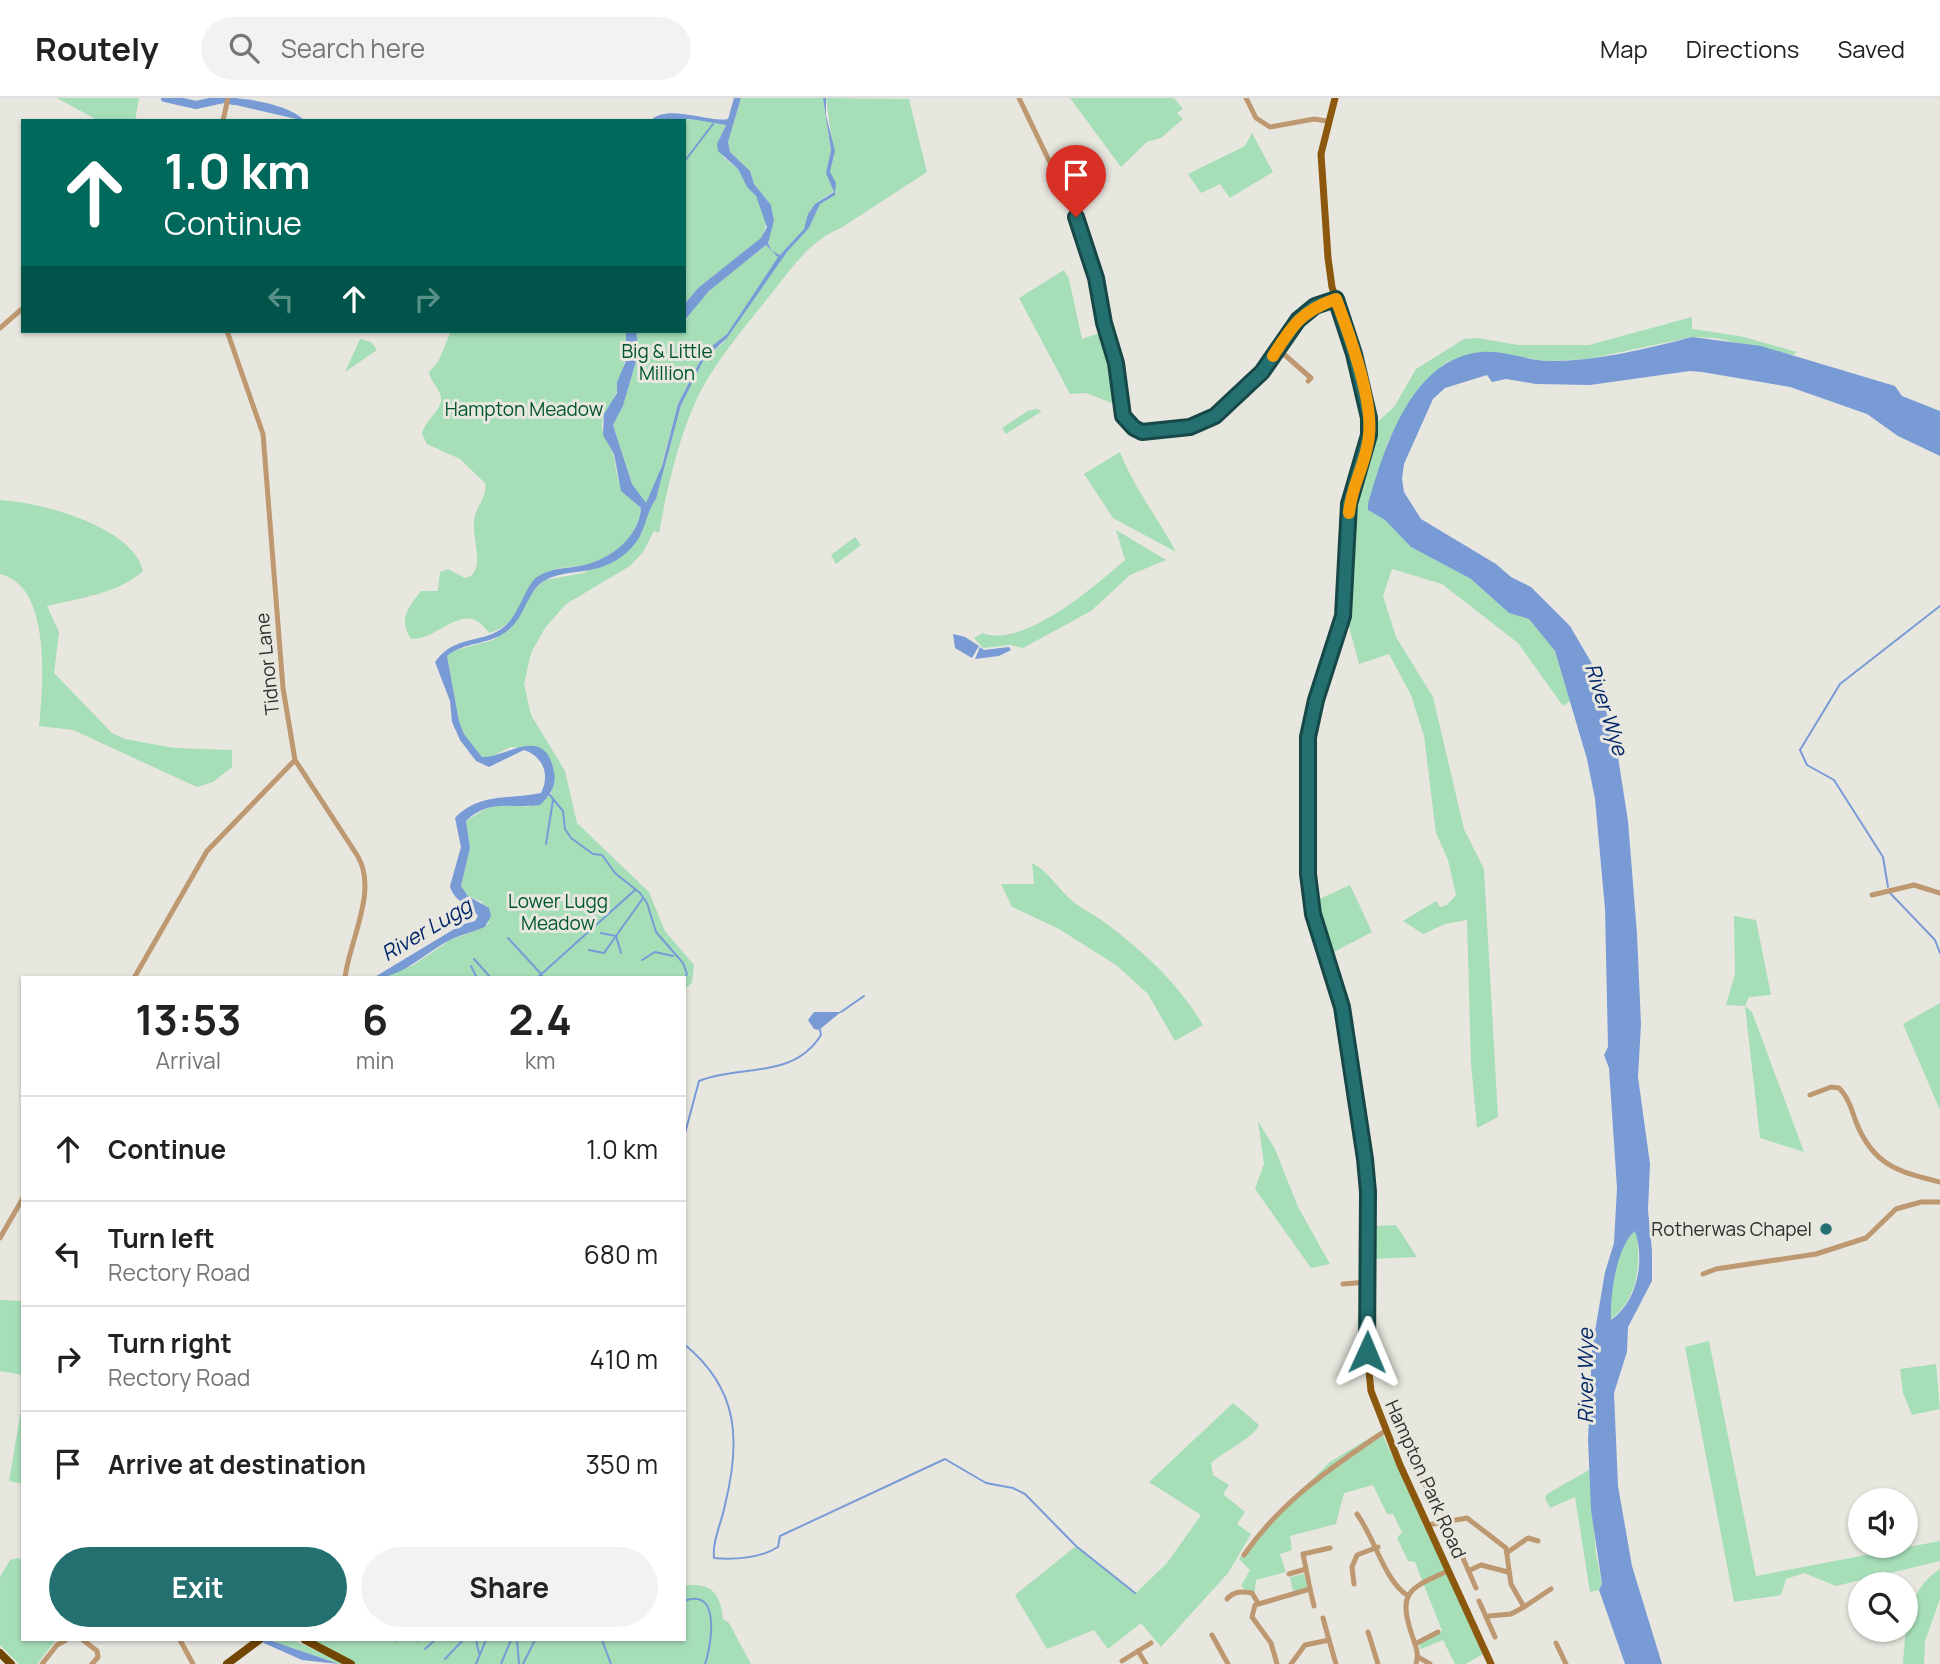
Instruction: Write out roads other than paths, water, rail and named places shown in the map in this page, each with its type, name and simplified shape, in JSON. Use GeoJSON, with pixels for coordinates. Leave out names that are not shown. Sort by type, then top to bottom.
{"type":"FeatureCollection","features":[{"type":"Feature","properties":{"kind":"highway"},"geometry":{"type":"LineString","coordinates":[[307,1641],[337,1654],[351,1664]]}},
{"type":"Feature","properties":{"kind":"highway"},"geometry":{"type":"LineString","coordinates":[[230,1663],[256,1642]]}},
{"type":"Feature","properties":{"kind":"highway"},"geometry":{"type":"LineString","coordinates":[[0,1653],[11,1664]]}},
{"type":"Feature","properties":{"kind":"main road","name":"Hampton Park Road"},"geometry":{"type":"LineString","coordinates":[[1335,98],[1328,121],[1321,169],[1328,258],[1336,299],[1354,354],[1369,418],[1369,435],[1349,504],[1343,616],[1311,718],[1307,758],[1308,888],[1313,914],[1338,988],[1352,1063],[1368,1192],[1368,1377],[1385,1431],[1491,1664]]}},
{"type":"Feature","properties":{"kind":"street"},"geometry":{"type":"LineString","coordinates":[[1019,98],[1076,217],[1096,278],[1104,323],[1116,363],[1123,416],[1129,425],[1142,432],[1156,432],[1190,427],[1215,416],[1262,372],[1309,310],[1336,299]]}},
{"type":"Feature","properties":{"kind":"street"},"geometry":{"type":"LineString","coordinates":[[1247,98],[1256,118],[1270,127],[1314,118],[1328,121]]}},
{"type":"Feature","properties":{"kind":"street"},"geometry":{"type":"LineString","coordinates":[[223,119],[227,101]]}},
{"type":"Feature","properties":{"kind":"street"},"geometry":{"type":"LineString","coordinates":[[1055,172],[1084,158],[1098,162]]}},
{"type":"Feature","properties":{"kind":"street"},"geometry":{"type":"LineString","coordinates":[[0,328],[21,310]]}},
{"type":"Feature","properties":{"kind":"street","name":"Tidnor Lane"},"geometry":{"type":"LineString","coordinates":[[228,333],[263,434],[283,688],[295,760],[300,774],[357,855],[365,871],[361,908],[345,976]]}},
{"type":"Feature","properties":{"kind":"street"},"geometry":{"type":"LineString","coordinates":[[1278,349],[1311,378]]}},
{"type":"Feature","properties":{"kind":"street"},"geometry":{"type":"LineString","coordinates":[[135,976],[207,850],[295,760]]}},
{"type":"Feature","properties":{"kind":"street"},"geometry":{"type":"LineString","coordinates":[[1872,895],[1914,885],[1940,893]]}},
{"type":"Feature","properties":{"kind":"street"},"geometry":{"type":"LineString","coordinates":[[1810,1095],[1831,1087],[1839,1088],[1865,1142],[1877,1158],[1896,1168],[1940,1182]]}},
{"type":"Feature","properties":{"kind":"street"},"geometry":{"type":"LineString","coordinates":[[0,1238],[21,1201]]}},
{"type":"Feature","properties":{"kind":"street"},"geometry":{"type":"LineString","coordinates":[[1703,1274],[1729,1267],[1816,1254],[1866,1238],[1896,1209],[1922,1202],[1940,1202]]}},
{"type":"Feature","properties":{"kind":"street"},"geometry":{"type":"LineString","coordinates":[[1350,1293],[1346,1284],[1367,1282]]}},
{"type":"Feature","properties":{"kind":"street"},"geometry":{"type":"LineString","coordinates":[[1244,1555],[1283,1509],[1323,1472],[1385,1431]]}},
{"type":"Feature","properties":{"kind":"street"},"geometry":{"type":"LineString","coordinates":[[1418,1473],[1450,1521]]}},
{"type":"Feature","properties":{"kind":"street"},"geometry":{"type":"LineString","coordinates":[[1357,1514],[1378,1547],[1391,1582],[1407,1595]]}},
{"type":"Feature","properties":{"kind":"street"},"geometry":{"type":"LineString","coordinates":[[1428,1525],[1467,1518],[1508,1552]]}},
{"type":"Feature","properties":{"kind":"street"},"geometry":{"type":"LineString","coordinates":[[1508,1552],[1528,1538],[1538,1541]]}},
{"type":"Feature","properties":{"kind":"street"},"geometry":{"type":"LineString","coordinates":[[1354,1584],[1352,1567],[1357,1555],[1378,1547]]}},
{"type":"Feature","properties":{"kind":"street"},"geometry":{"type":"LineString","coordinates":[[1314,1606],[1303,1554],[1330,1548]]}},
{"type":"Feature","properties":{"kind":"street"},"geometry":{"type":"LineString","coordinates":[[1508,1552],[1508,1573],[1515,1594],[1524,1607]]}},
{"type":"Feature","properties":{"kind":"street"},"geometry":{"type":"LineString","coordinates":[[1462,1556],[1476,1588]]}},
{"type":"Feature","properties":{"kind":"street"},"geometry":{"type":"LineString","coordinates":[[1470,1570],[1481,1565],[1508,1573]]}},
{"type":"Feature","properties":{"kind":"street"},"geometry":{"type":"LineString","coordinates":[[1289,1574],[1306,1570]]}},
{"type":"Feature","properties":{"kind":"street"},"geometry":{"type":"LineString","coordinates":[[1430,1664],[1417,1661],[1415,1644],[1404,1613],[1407,1595],[1412,1589],[1448,1571]]}},
{"type":"Feature","properties":{"kind":"street"},"geometry":{"type":"LineString","coordinates":[[1278,1664],[1271,1643],[1252,1617],[1253,1609],[1258,1603],[1310,1589]]}},
{"type":"Feature","properties":{"kind":"street"},"geometry":{"type":"LineString","coordinates":[[1489,1616],[1516,1613],[1551,1589]]}},
{"type":"Feature","properties":{"kind":"street"},"geometry":{"type":"LineString","coordinates":[[1227,1599],[1232,1594],[1244,1592],[1251,1593],[1258,1603]]}},
{"type":"Feature","properties":{"kind":"street"},"geometry":{"type":"LineString","coordinates":[[1479,1601],[1489,1616],[1495,1637]]}},
{"type":"Feature","properties":{"kind":"street"},"geometry":{"type":"LineString","coordinates":[[1323,1618],[1336,1664]]}},
{"type":"Feature","properties":{"kind":"street"},"geometry":{"type":"LineString","coordinates":[[1368,1632],[1378,1664]]}},
{"type":"Feature","properties":{"kind":"street"},"geometry":{"type":"LineString","coordinates":[[1415,1644],[1438,1632]]}},
{"type":"Feature","properties":{"kind":"street"},"geometry":{"type":"LineString","coordinates":[[1212,1634],[1228,1664]]}},
{"type":"Feature","properties":{"kind":"street"},"geometry":{"type":"LineString","coordinates":[[1290,1664],[1305,1645],[1329,1640]]}},
{"type":"Feature","properties":{"kind":"street"},"geometry":{"type":"LineString","coordinates":[[42,1664],[57,1645],[64,1641]]}},
{"type":"Feature","properties":{"kind":"street"},"geometry":{"type":"LineString","coordinates":[[84,1641],[97,1651],[97,1657],[92,1664]]}},
{"type":"Feature","properties":{"kind":"street"},"geometry":{"type":"LineString","coordinates":[[181,1641],[193,1664]]}},
{"type":"Feature","properties":{"kind":"street"},"geometry":{"type":"LineString","coordinates":[[1122,1661],[1151,1643]]}},
{"type":"Feature","properties":{"kind":"street"},"geometry":{"type":"LineString","coordinates":[[1556,1643],[1566,1664]]}},
{"type":"Feature","properties":{"kind":"street"},"geometry":{"type":"LineString","coordinates":[[1138,1651],[1146,1664]]}},
{"type":"Feature","properties":{"kind":"water"},"geometry":{"type":"Polygon","coordinates":[[[228,98],[258,101],[290,111],[303,119],[296,119],[227,103],[228,98]]]}},
{"type":"Feature","properties":{"kind":"water"},"geometry":{"type":"Polygon","coordinates":[[[734,98],[741,98],[728,142],[730,152],[750,171],[754,184],[771,205],[774,221],[768,243],[772,251],[766,245],[709,291],[686,319],[686,303],[698,288],[761,238],[767,227],[756,196],[747,187],[738,169],[718,151],[717,144],[726,125],[690,119],[653,119],[677,114],[728,119],[734,98]]]}},
{"type":"Feature","properties":{"kind":"water"},"geometry":{"type":"Polygon","coordinates":[[[823,98],[826,98],[826,115],[835,151],[830,172],[836,183],[835,195],[820,204],[809,228],[787,252],[727,338],[704,359],[681,405],[656,499],[641,535],[621,557],[608,564],[550,578],[540,584],[506,632],[460,648],[447,656],[459,721],[464,734],[482,757],[524,747],[542,749],[549,757],[554,772],[554,786],[540,805],[493,807],[484,809],[466,821],[470,848],[461,886],[468,896],[489,908],[491,916],[485,927],[448,941],[403,970],[386,976],[376,976],[461,925],[475,921],[478,916],[455,896],[450,886],[461,847],[455,818],[475,804],[496,798],[541,793],[544,786],[545,773],[541,762],[524,750],[489,767],[476,761],[460,740],[452,722],[450,701],[435,662],[452,647],[488,636],[505,626],[537,577],[548,571],[584,565],[604,558],[622,545],[635,528],[641,508],[621,491],[614,454],[603,435],[604,414],[617,393],[617,382],[626,361],[626,333],[636,333],[639,351],[623,406],[613,425],[632,484],[646,503],[662,466],[678,404],[707,350],[727,334],[778,257],[772,251],[780,255],[804,229],[808,214],[815,204],[834,192],[826,173],[831,150],[823,98]]]}},
{"type":"Feature","properties":{"kind":"water"},"geometry":{"type":"Polygon","coordinates":[[[1692,337],[1761,346],[1895,386],[1902,396],[1940,411],[1940,456],[1898,436],[1867,414],[1790,387],[1690,371],[1590,385],[1536,384],[1506,379],[1492,382],[1487,375],[1445,388],[1433,399],[1404,464],[1402,479],[1404,492],[1421,519],[1531,587],[1570,626],[1591,662],[1616,744],[1628,821],[1637,934],[1641,1024],[1638,1077],[1650,1164],[1648,1210],[1652,1251],[1652,1281],[1628,1327],[1627,1352],[1614,1393],[1618,1486],[1632,1566],[1662,1664],[1625,1664],[1599,1590],[1602,1584],[1591,1510],[1588,1440],[1592,1349],[1605,1272],[1614,1243],[1617,1188],[1609,1068],[1604,1055],[1608,1047],[1605,909],[1595,799],[1587,759],[1555,651],[1529,619],[1509,613],[1471,579],[1411,547],[1385,520],[1368,510],[1368,504],[1383,457],[1405,409],[1419,388],[1437,370],[1457,358],[1491,352],[1542,361],[1586,359],[1622,354],[1692,337]],[[1635,1231],[1623,1248],[1613,1286],[1611,1320],[1628,1302],[1633,1291],[1639,1267],[1635,1231]]]}},
{"type":"Feature","properties":{"kind":"water"},"geometry":{"type":"Polygon","coordinates":[[[953,634],[965,637],[979,646],[972,658],[955,648],[953,634]]]}},
{"type":"Feature","properties":{"kind":"water"},"geometry":{"type":"Polygon","coordinates":[[[980,647],[984,650],[1009,647],[1011,650],[999,656],[975,659],[980,647]]]}},
{"type":"Feature","properties":{"kind":"water"},"geometry":{"type":"Polygon","coordinates":[[[814,1012],[841,1012],[819,1030],[814,1029],[808,1020],[814,1012]]]}},
{"type":"Feature","properties":{"kind":"water"},"geometry":{"type":"Polygon","coordinates":[[[259,1641],[272,1641],[339,1664],[302,1660],[259,1641]]]}},
{"type":"Feature","properties":{"kind":"waterway"},"geometry":{"type":"LineString","coordinates":[[165,98],[196,105],[223,99],[234,101]]}},
{"type":"Feature","properties":{"kind":"waterway"},"geometry":{"type":"LineString","coordinates":[[686,159],[713,124]]}},
{"type":"Feature","properties":{"kind":"waterway"},"geometry":{"type":"LineString","coordinates":[[1888,887],[1883,857],[1834,780],[1807,765],[1800,750],[1840,684],[1940,606]]}},
{"type":"Feature","properties":{"kind":"waterway"},"geometry":{"type":"LineString","coordinates":[[549,794],[563,811],[565,829],[571,838],[593,854],[602,855],[615,873],[640,893],[647,903],[656,932],[683,963],[686,976]]}},
{"type":"Feature","properties":{"kind":"waterway"},"geometry":{"type":"LineString","coordinates":[[546,844],[553,800]]}},
{"type":"Feature","properties":{"kind":"waterway"},"geometry":{"type":"LineString","coordinates":[[539,976],[635,890]]}},
{"type":"Feature","properties":{"kind":"waterway"},"geometry":{"type":"LineString","coordinates":[[1890,893],[1935,940],[1940,953]]}},
{"type":"Feature","properties":{"kind":"waterway"},"geometry":{"type":"LineString","coordinates":[[589,950],[604,953],[643,898]]}},
{"type":"Feature","properties":{"kind":"waterway"},"geometry":{"type":"LineString","coordinates":[[601,933],[616,936],[621,953]]}},
{"type":"Feature","properties":{"kind":"waterway"},"geometry":{"type":"LineString","coordinates":[[508,938],[542,975]]}},
{"type":"Feature","properties":{"kind":"waterway"},"geometry":{"type":"LineString","coordinates":[[642,960],[655,952],[673,956]]}},
{"type":"Feature","properties":{"kind":"waterway"},"geometry":{"type":"LineString","coordinates":[[474,959],[489,976]]}},
{"type":"Feature","properties":{"kind":"waterway"},"geometry":{"type":"LineString","coordinates":[[471,966],[476,976]]}},
{"type":"Feature","properties":{"kind":"waterway"},"geometry":{"type":"LineString","coordinates":[[841,1012],[864,996]]}},
{"type":"Feature","properties":{"kind":"waterway"},"geometry":{"type":"LineString","coordinates":[[686,1130],[699,1081],[781,1065],[796,1059],[821,1035],[820,1030]]}},
{"type":"Feature","properties":{"kind":"waterway"},"geometry":{"type":"LineString","coordinates":[[686,1346],[716,1379],[731,1417],[734,1437],[730,1481],[714,1545],[714,1558],[730,1559],[764,1554],[778,1547],[780,1536],[945,1459],[986,1483],[1013,1488],[1025,1494],[1076,1546],[1135,1593]]}},
{"type":"Feature","properties":{"kind":"waterway"},"geometry":{"type":"LineString","coordinates":[[686,1601],[696,1599],[704,1602],[709,1610],[711,1633],[705,1664]]}},
{"type":"Feature","properties":{"kind":"waterway"},"geometry":{"type":"LineString","coordinates":[[425,1649],[434,1641]]}},
{"type":"Feature","properties":{"kind":"waterway"},"geometry":{"type":"LineString","coordinates":[[445,1659],[462,1641]]}},
{"type":"Feature","properties":{"kind":"waterway"},"geometry":{"type":"LineString","coordinates":[[476,1641],[479,1653]]}},
{"type":"Feature","properties":{"kind":"waterway"},"geometry":{"type":"LineString","coordinates":[[476,1664],[486,1641]]}},
{"type":"Feature","properties":{"kind":"waterway"},"geometry":{"type":"LineString","coordinates":[[501,1664],[511,1641]]}},
{"type":"Feature","properties":{"kind":"waterway"},"geometry":{"type":"LineString","coordinates":[[517,1641],[519,1664]]}},
{"type":"Feature","properties":{"kind":"waterway"},"geometry":{"type":"LineString","coordinates":[[523,1664],[534,1641]]}},
{"type":"Feature","properties":{"kind":"waterway"},"geometry":{"type":"LineString","coordinates":[[602,1641],[611,1664]]}},
{"type":"Feature","properties":{"kind":"place","name":"Rotherwas Chapel"},"geometry":{"type":"Point","coordinates":[1826,1229]}},
{"type":"Feature","properties":{"kind":"park label","name":"Big & Little Million"},"geometry":{"type":"Point","coordinates":[667,362]}},
{"type":"Feature","properties":{"kind":"park label","name":"Hampton Meadow"},"geometry":{"type":"Point","coordinates":[524,409]}},
{"type":"Feature","properties":{"kind":"park label","name":"Lower Lugg Meadow"},"geometry":{"type":"Point","coordinates":[558,912]}},
{"type":"Feature","properties":{"kind":"water label","name":"River Wye"},"geometry":{"type":"Point","coordinates":[1607,709]}},
{"type":"Feature","properties":{"kind":"water label","name":"River Lugg"},"geometry":{"type":"Point","coordinates":[426,929]}},
{"type":"Feature","properties":{"kind":"water label","name":"River Wye"},"geometry":{"type":"Point","coordinates":[1585,1376]}}]}
